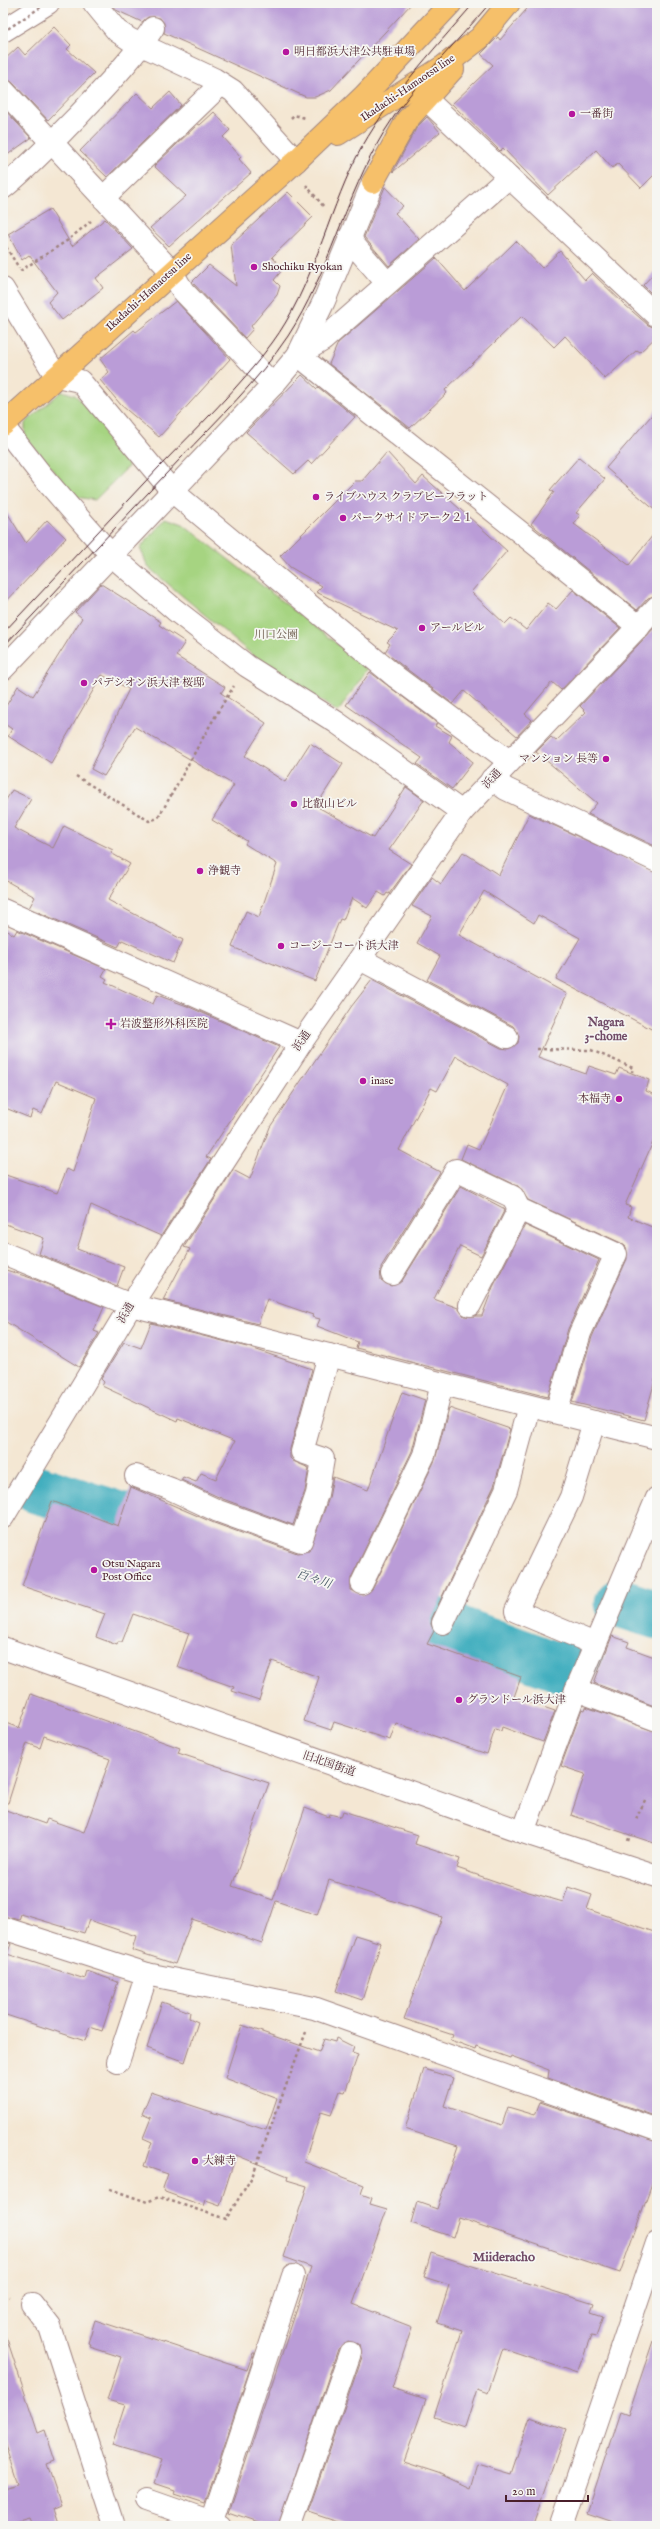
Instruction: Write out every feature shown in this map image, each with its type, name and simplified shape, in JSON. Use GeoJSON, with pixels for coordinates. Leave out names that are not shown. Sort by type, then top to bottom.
{"type":"FeatureCollection","features":[{"type":"Feature","properties":{"kind":"main road","name":"Ikadachi-Hamaotsu line"},"geometry":{"type":"LineString","coordinates":[[3,425],[171,271],[296,160],[364,96],[451,3]]}},
{"type":"Feature","properties":{"kind":"main road","name":"Ikadachi-Hamaotsu line"},"geometry":{"type":"LineString","coordinates":[[296,160],[417,94],[444,66],[480,38],[510,3]]}},
{"type":"Feature","properties":{"kind":"main road"},"geometry":{"type":"LineString","coordinates":[[373,182],[417,94],[430,27]]}},
{"type":"Feature","properties":{"kind":"street"},"geometry":{"type":"LineString","coordinates":[[3,32],[48,3]]}},
{"type":"Feature","properties":{"kind":"street"},"geometry":{"type":"LineString","coordinates":[[94,3],[117,31],[148,37],[233,91],[296,160]]}},
{"type":"Feature","properties":{"kind":"street"},"geometry":{"type":"LineString","coordinates":[[3,188],[52,143],[148,37]]}},
{"type":"Feature","properties":{"kind":"street"},"geometry":{"type":"LineString","coordinates":[[106,201],[221,84]]}},
{"type":"Feature","properties":{"kind":"street"},"geometry":{"type":"LineString","coordinates":[[3,90],[171,271],[183,291],[273,385]]}},
{"type":"Feature","properties":{"kind":"street"},"geometry":{"type":"LineString","coordinates":[[417,94],[509,177],[657,316]]}},
{"type":"Feature","properties":{"kind":"street"},"geometry":{"type":"LineString","coordinates":[[298,355],[322,340],[509,177]]}},
{"type":"Feature","properties":{"kind":"street"},"geometry":{"type":"LineString","coordinates":[[3,669],[273,385],[298,355],[324,301],[373,182]]}},
{"type":"Feature","properties":{"kind":"street"},"geometry":{"type":"LineString","coordinates":[[350,236],[354,245],[388,283]]}},
{"type":"Feature","properties":{"kind":"street"},"geometry":{"type":"LineString","coordinates":[[9,282],[56,376],[80,381],[172,491],[396,678],[509,761]]}},
{"type":"Feature","properties":{"kind":"street"},"geometry":{"type":"LineString","coordinates":[[298,355],[639,627]]}},
{"type":"Feature","properties":{"kind":"street"},"geometry":{"type":"LineString","coordinates":[[3,425],[43,477],[111,554],[175,610],[247,666],[336,722],[462,812]]}},
{"type":"Feature","properties":{"kind":"street","name":"浜通"},"geometry":{"type":"LineString","coordinates":[[3,1517],[131,1305],[301,1043],[462,812],[509,761],[657,608]]}},
{"type":"Feature","properties":{"kind":"street"},"geometry":{"type":"LineString","coordinates":[[492,779],[506,788],[657,861]]}},
{"type":"Feature","properties":{"kind":"street"},"geometry":{"type":"LineString","coordinates":[[3,910],[301,1043]]}},
{"type":"Feature","properties":{"kind":"street"},"geometry":{"type":"LineString","coordinates":[[360,958],[507,1037]]}},
{"type":"Feature","properties":{"kind":"street"},"geometry":{"type":"LineString","coordinates":[[392,1274],[456,1170],[513,1197],[519,1209],[616,1254],[580,1333],[556,1412]]}},
{"type":"Feature","properties":{"kind":"street"},"geometry":{"type":"LineString","coordinates":[[470,1306],[519,1209]]}},
{"type":"Feature","properties":{"kind":"street"},"geometry":{"type":"LineString","coordinates":[[3,1253],[131,1305],[657,1438]]}},
{"type":"Feature","properties":{"kind":"street"},"geometry":{"type":"LineString","coordinates":[[136,1476],[171,1489],[218,1511],[301,1541],[317,1494],[323,1459],[302,1452],[329,1355]]}},
{"type":"Feature","properties":{"kind":"street"},"geometry":{"type":"LineString","coordinates":[[362,1583],[424,1456],[442,1384]]}},
{"type":"Feature","properties":{"kind":"street"},"geometry":{"type":"LineString","coordinates":[[443,1623],[506,1490],[529,1406]]}},
{"type":"Feature","properties":{"kind":"street"},"geometry":{"type":"LineString","coordinates":[[594,1422],[571,1497],[516,1611],[595,1644]]}},
{"type":"Feature","properties":{"kind":"street"},"geometry":{"type":"LineString","coordinates":[[523,1832],[576,1690],[657,1498]]}},
{"type":"Feature","properties":{"kind":"street","name":"旧北国街道"},"geometry":{"type":"LineString","coordinates":[[3,1648],[523,1832],[657,1876]]}},
{"type":"Feature","properties":{"kind":"street"},"geometry":{"type":"LineString","coordinates":[[576,1690],[657,1720]]}},
{"type":"Feature","properties":{"kind":"street"},"geometry":{"type":"LineString","coordinates":[[3,1928],[147,1974],[314,2008],[657,2130]]}},
{"type":"Feature","properties":{"kind":"street"},"geometry":{"type":"LineString","coordinates":[[118,2062],[147,1974]]}},
{"type":"Feature","properties":{"kind":"street"},"geometry":{"type":"LineString","coordinates":[[561,2526],[657,2243]]}},
{"type":"Feature","properties":{"kind":"street"},"geometry":{"type":"LineString","coordinates":[[147,2500],[216,2524],[294,2276]]}},
{"type":"Feature","properties":{"kind":"street"},"geometry":{"type":"LineString","coordinates":[[32,2304],[50,2327],[114,2526]]}},
{"type":"Feature","properties":{"kind":"street"},"geometry":{"type":"LineString","coordinates":[[290,2526],[350,2353]]}},
{"type":"Feature","properties":{"kind":"path"},"geometry":{"type":"LineString","coordinates":[[3,32],[48,3]]}},
{"type":"Feature","properties":{"kind":"path"},"geometry":{"type":"LineString","coordinates":[[305,184],[324,207]]}},
{"type":"Feature","properties":{"kind":"path"},"geometry":{"type":"LineString","coordinates":[[9,282],[68,240],[106,201]]}},
{"type":"Feature","properties":{"kind":"path"},"geometry":{"type":"LineString","coordinates":[[76,776],[149,821],[158,818],[191,762],[206,730],[247,666]]}},
{"type":"Feature","properties":{"kind":"path"},"geometry":{"type":"LineString","coordinates":[[537,1049],[591,1050],[633,1068],[632,1072]]}},
{"type":"Feature","properties":{"kind":"path"},"geometry":{"type":"LineString","coordinates":[[636,1819],[646,1798]]}},
{"type":"Feature","properties":{"kind":"path"},"geometry":{"type":"LineString","coordinates":[[110,2189],[147,2202],[159,2196],[226,2219],[252,2176],[314,2008]]}},
{"type":"Feature","properties":{"kind":"green space"},"geometry":{"type":"Polygon","coordinates":[[[62,391],[75,395],[128,452],[128,467],[95,500],[76,497],[25,437],[25,423],[62,391]]]}},
{"type":"Feature","properties":{"kind":"green space","name":"川口公園"},"geometry":{"type":"Polygon","coordinates":[[[166,518],[183,524],[368,668],[338,712],[256,658],[148,567],[140,548],[166,518]]]}},
{"type":"Feature","properties":{"kind":"building","name":"明日都浜大津公共駐車場"},"geometry":{"type":"Polygon","coordinates":[[[110,3],[412,3],[331,90],[315,97],[306,97],[164,33],[164,23],[160,18],[148,17],[142,22],[116,10],[110,3]]]}},
{"type":"Feature","properties":{"kind":"building"},"geometry":{"type":"Polygon","coordinates":[[[532,3],[657,3],[657,172],[641,188],[618,164],[612,168],[596,150],[548,195],[503,148],[500,151],[452,104],[493,65],[481,54],[498,37],[500,40],[532,3]]]}},
{"type":"Feature","properties":{"kind":"building"},"geometry":{"type":"Polygon","coordinates":[[[54,27],[71,45],[67,49],[94,73],[48,120],[12,82],[3,78],[3,61],[18,47],[25,55],[54,27]]]}},
{"type":"Feature","properties":{"kind":"building"},"geometry":{"type":"Polygon","coordinates":[[[170,92],[181,105],[107,177],[80,151],[137,93],[153,108],[170,92]]]}},
{"type":"Feature","properties":{"kind":"building"},"geometry":{"type":"Polygon","coordinates":[[[3,108],[31,138],[3,158],[3,108]]]}},
{"type":"Feature","properties":{"kind":"building"},"geometry":{"type":"Polygon","coordinates":[[[214,112],[230,130],[223,137],[241,157],[239,159],[251,173],[169,246],[150,228],[186,196],[154,166],[198,124],[200,125],[214,112]]]}},
{"type":"Feature","properties":{"kind":"building"},"geometry":{"type":"Polygon","coordinates":[[[427,117],[440,132],[393,172],[417,127],[427,117]]]}},
{"type":"Feature","properties":{"kind":"building"},"geometry":{"type":"Polygon","coordinates":[[[385,187],[403,206],[395,213],[419,239],[389,266],[364,237],[385,187]]]}},
{"type":"Feature","properties":{"kind":"building"},"geometry":{"type":"Polygon","coordinates":[[[288,192],[313,217],[272,257],[283,269],[274,280],[280,286],[277,295],[251,326],[253,329],[245,338],[192,282],[209,265],[236,286],[231,245],[288,192]]]}},
{"type":"Feature","properties":{"kind":"building"},"geometry":{"type":"Polygon","coordinates":[[[50,209],[72,246],[105,219],[133,249],[96,278],[103,288],[62,320],[48,302],[57,292],[29,255],[22,260],[8,234],[50,209]]]}},
{"type":"Feature","properties":{"kind":"building"},"geometry":{"type":"Polygon","coordinates":[[[516,241],[542,268],[560,251],[585,280],[592,273],[648,325],[657,328],[657,336],[640,352],[637,350],[605,379],[565,336],[554,347],[522,316],[445,390],[447,393],[410,428],[329,364],[338,343],[436,258],[465,291],[516,241]]]}},
{"type":"Feature","properties":{"kind":"building"},"geometry":{"type":"Polygon","coordinates":[[[657,270],[657,299],[643,285],[657,270]]]}},
{"type":"Feature","properties":{"kind":"building"},"geometry":{"type":"Polygon","coordinates":[[[176,301],[230,359],[159,437],[121,405],[100,380],[109,372],[100,359],[134,330],[136,332],[176,301]]]}},
{"type":"Feature","properties":{"kind":"building"},"geometry":{"type":"Polygon","coordinates":[[[302,375],[317,389],[318,387],[355,417],[311,464],[308,461],[294,474],[246,432],[302,375]]]}},
{"type":"Feature","properties":{"kind":"building"},"geometry":{"type":"Polygon","coordinates":[[[657,409],[657,512],[606,468],[657,409]]]}},
{"type":"Feature","properties":{"kind":"building"},"geometry":{"type":"Polygon","coordinates":[[[387,452],[416,484],[423,476],[507,551],[471,592],[505,624],[511,618],[526,630],[548,603],[556,609],[573,590],[620,628],[561,690],[552,682],[525,714],[532,720],[517,736],[464,691],[453,704],[404,667],[385,652],[390,644],[387,642],[398,631],[316,592],[322,586],[290,567],[280,556],[355,481],[362,481],[387,452]]]}},
{"type":"Feature","properties":{"kind":"building"},"geometry":{"type":"Polygon","coordinates":[[[579,457],[605,479],[576,513],[580,515],[574,524],[629,565],[657,530],[657,595],[648,598],[637,610],[531,524],[554,492],[550,490],[579,457]]]}},
{"type":"Feature","properties":{"kind":"building"},"geometry":{"type":"Polygon","coordinates":[[[3,506],[26,543],[47,520],[66,538],[3,605],[3,506]]]}},
{"type":"Feature","properties":{"kind":"building"},"geometry":{"type":"Polygon","coordinates":[[[101,584],[161,622],[159,625],[185,642],[176,656],[225,687],[221,693],[266,723],[245,756],[285,782],[310,743],[343,764],[316,806],[373,838],[406,787],[424,800],[389,850],[411,864],[389,894],[387,893],[385,896],[378,892],[367,908],[352,898],[343,920],[340,919],[315,981],[232,947],[246,911],[259,917],[277,864],[245,844],[247,841],[212,820],[234,785],[135,727],[104,776],[91,769],[129,689],[102,675],[51,763],[8,736],[12,729],[3,723],[3,711],[18,686],[33,696],[82,618],[75,612],[101,584]]]}},
{"type":"Feature","properties":{"kind":"building"},"geometry":{"type":"Polygon","coordinates":[[[657,625],[657,847],[588,814],[597,803],[536,752],[551,737],[556,741],[586,712],[580,706],[657,625]]]}},
{"type":"Feature","properties":{"kind":"building"},"geometry":{"type":"Polygon","coordinates":[[[370,672],[437,723],[435,726],[452,736],[449,742],[473,762],[452,789],[417,764],[422,758],[346,705],[370,672]]]}},
{"type":"Feature","properties":{"kind":"building"},"geometry":{"type":"Polygon","coordinates":[[[12,790],[31,799],[14,828],[53,848],[64,826],[113,850],[111,853],[130,864],[108,900],[183,940],[173,963],[122,940],[118,947],[29,908],[35,897],[3,879],[3,805],[12,790]]]}},
{"type":"Feature","properties":{"kind":"building"},"geometry":{"type":"Polygon","coordinates":[[[529,814],[657,873],[657,1032],[556,979],[580,938],[538,915],[534,923],[484,891],[459,935],[567,994],[538,1057],[586,1074],[589,1066],[616,1075],[619,1068],[649,1080],[646,1091],[657,1096],[657,1133],[625,1205],[631,1207],[628,1217],[657,1229],[657,1373],[644,1420],[572,1402],[592,1337],[627,1259],[626,1247],[621,1243],[528,1200],[518,1186],[461,1159],[467,1144],[479,1149],[508,1085],[456,1056],[437,1091],[431,1088],[399,1150],[440,1172],[381,1267],[381,1280],[391,1286],[402,1281],[461,1186],[505,1209],[481,1256],[460,1246],[434,1299],[458,1308],[464,1316],[482,1316],[493,1287],[525,1225],[599,1260],[568,1329],[548,1397],[356,1348],[358,1342],[317,1326],[320,1319],[312,1317],[313,1315],[267,1299],[258,1324],[163,1300],[190,1249],[184,1247],[233,1170],[250,1179],[270,1127],[351,1007],[372,980],[501,1048],[508,1049],[518,1043],[519,1036],[513,1026],[427,980],[440,956],[417,943],[432,916],[412,906],[432,877],[441,884],[463,852],[499,875],[529,814]]]}},
{"type":"Feature","properties":{"kind":"building"},"geometry":{"type":"Polygon","coordinates":[[[3,928],[14,935],[17,930],[106,969],[102,976],[107,979],[105,982],[153,1004],[157,995],[187,1006],[279,1047],[206,1157],[211,1159],[161,1236],[91,1205],[77,1249],[124,1267],[117,1286],[39,1254],[44,1238],[3,1223],[3,1174],[57,1193],[67,1169],[73,1172],[96,1098],[56,1081],[42,1114],[33,1110],[30,1118],[3,1107],[3,928]]]}},
{"type":"Feature","properties":{"kind":"building"},"geometry":{"type":"Polygon","coordinates":[[[3,1269],[31,1278],[104,1307],[94,1331],[99,1333],[79,1367],[3,1320],[3,1269]]]}},
{"type":"Feature","properties":{"kind":"building"},"geometry":{"type":"Polygon","coordinates":[[[151,1323],[251,1348],[312,1369],[290,1449],[290,1458],[293,1461],[309,1468],[305,1491],[293,1525],[223,1499],[181,1480],[183,1477],[196,1482],[201,1473],[216,1479],[235,1441],[178,1418],[177,1421],[102,1386],[104,1382],[101,1379],[124,1342],[141,1348],[151,1323]]]}},
{"type":"Feature","properties":{"kind":"building"},"geometry":{"type":"Polygon","coordinates":[[[402,1392],[425,1400],[412,1451],[351,1578],[351,1590],[363,1595],[373,1588],[435,1460],[449,1408],[510,1429],[494,1486],[432,1618],[431,1624],[434,1631],[427,1644],[521,1677],[514,1697],[555,1711],[543,1742],[502,1727],[501,1731],[495,1729],[487,1754],[396,1723],[390,1740],[334,1722],[331,1730],[304,1721],[319,1677],[272,1661],[259,1700],[232,1691],[234,1687],[177,1667],[189,1633],[133,1614],[122,1642],[118,1642],[117,1645],[96,1637],[105,1614],[22,1586],[52,1501],[118,1526],[131,1487],[214,1523],[297,1553],[309,1551],[329,1498],[333,1477],[368,1490],[402,1392]]]}},
{"type":"Feature","properties":{"kind":"building"},"geometry":{"type":"Polygon","coordinates":[[[612,1636],[629,1642],[627,1647],[657,1658],[657,1707],[594,1683],[612,1636]]]}},
{"type":"Feature","properties":{"kind":"building"},"geometry":{"type":"Polygon","coordinates":[[[31,1694],[180,1748],[178,1753],[269,1783],[232,1886],[273,1900],[305,1808],[329,1817],[330,1814],[341,1817],[343,1811],[418,1835],[415,1844],[460,1859],[457,1868],[515,1888],[563,1902],[568,1887],[592,1895],[587,1909],[657,1933],[657,2117],[548,2078],[549,2070],[511,2056],[510,2058],[476,2046],[475,2049],[451,2040],[453,2035],[404,2019],[442,1917],[329,1880],[317,1915],[276,1901],[262,1943],[192,1919],[175,1964],[132,1950],[136,1936],[89,1920],[84,1933],[21,1914],[19,1920],[3,1916],[3,1809],[45,1824],[47,1819],[84,1832],[110,1759],[44,1736],[40,1748],[27,1743],[8,1803],[3,1803],[3,1722],[19,1728],[31,1694]]]}},
{"type":"Feature","properties":{"kind":"building"},"geometry":{"type":"Polygon","coordinates":[[[586,1707],[657,1732],[657,1844],[571,1815],[585,1774],[561,1766],[582,1709],[585,1710],[586,1707]]]}},
{"type":"Feature","properties":{"kind":"building"},"geometry":{"type":"Polygon","coordinates":[[[355,1935],[381,1943],[362,2000],[336,1991],[355,1935]]]}},
{"type":"Feature","properties":{"kind":"building"},"geometry":{"type":"Polygon","coordinates":[[[3,1941],[11,1944],[7,1954],[85,1979],[87,1971],[118,1982],[102,2031],[90,2027],[85,2041],[3,2014],[3,1941]]]}},
{"type":"Feature","properties":{"kind":"building"},"geometry":{"type":"Polygon","coordinates":[[[162,2002],[190,2012],[189,2018],[198,2022],[185,2062],[147,2048],[162,2002]]]}},
{"type":"Feature","properties":{"kind":"building"},"geometry":{"type":"Polygon","coordinates":[[[242,2025],[319,2052],[324,2039],[335,2042],[336,2038],[354,2047],[352,2053],[358,2055],[345,2092],[340,2091],[331,2115],[321,2112],[304,2162],[364,2185],[361,2194],[372,2198],[370,2204],[387,2209],[353,2304],[412,2327],[392,2388],[426,2399],[404,2462],[438,2473],[470,2488],[477,2464],[511,2474],[530,2417],[566,2429],[532,2526],[350,2526],[308,2512],[362,2357],[360,2345],[348,2341],[338,2349],[278,2526],[269,2526],[229,2512],[311,2267],[284,2257],[307,2186],[287,2180],[288,2176],[236,2155],[220,2205],[206,2200],[204,2206],[165,2192],[163,2188],[168,2174],[144,2166],[152,2142],[143,2138],[151,2118],[142,2114],[151,2092],[266,2130],[277,2098],[225,2078],[242,2025]]]}},
{"type":"Feature","properties":{"kind":"building"},"geometry":{"type":"Polygon","coordinates":[[[424,2069],[453,2078],[444,2106],[502,2125],[508,2107],[535,2115],[540,2102],[657,2142],[657,2169],[620,2273],[459,2218],[453,2237],[411,2223],[417,2202],[437,2209],[458,2146],[405,2129],[424,2069]]]}},
{"type":"Feature","properties":{"kind":"building"},"geometry":{"type":"Polygon","coordinates":[[[431,2253],[594,2304],[591,2312],[603,2316],[596,2336],[591,2335],[577,2373],[503,2348],[488,2393],[477,2389],[465,2427],[434,2417],[462,2331],[437,2323],[449,2285],[424,2277],[431,2253]]]}},
{"type":"Feature","properties":{"kind":"building"},"geometry":{"type":"Polygon","coordinates":[[[95,2320],[247,2370],[253,2353],[255,2353],[205,2504],[174,2494],[175,2490],[154,2483],[162,2460],[112,2445],[125,2405],[107,2400],[121,2357],[90,2347],[91,2344],[88,2343],[95,2320]]]}},
{"type":"Feature","properties":{"kind":"building"},"geometry":{"type":"Polygon","coordinates":[[[7,2339],[38,2433],[45,2430],[55,2461],[47,2464],[61,2505],[54,2508],[60,2526],[32,2526],[29,2519],[3,2526],[3,2488],[18,2484],[3,2438],[3,2340],[7,2339]]]}},
{"type":"Feature","properties":{"kind":"building"},"geometry":{"type":"Polygon","coordinates":[[[653,2341],[657,2342],[657,2526],[625,2526],[587,2513],[620,2412],[628,2415],[653,2341]]]}},
{"type":"Feature","properties":{"kind":"waterway","name":"百々川"},"geometry":{"type":"LineString","coordinates":[[36,1489],[186,1537]]}},
{"type":"Feature","properties":{"kind":"waterway","name":"百々川"},"geometry":{"type":"LineString","coordinates":[[619,1603],[657,1615]]}},
{"type":"Feature","properties":{"kind":"waterway","name":"百々川"},"geometry":{"type":"LineString","coordinates":[[390,1605],[569,1671],[579,1652]]}},
{"type":"Feature","properties":{"kind":"tram line"},"geometry":{"type":"LineString","coordinates":[[3,633],[159,467],[218,407],[246,376],[272,343],[298,300],[318,253],[345,181],[368,136],[410,77],[474,3]]}},
{"type":"Feature","properties":{"kind":"tram line"},"geometry":{"type":"LineString","coordinates":[[3,647],[237,400],[264,369],[288,336],[315,287],[358,182],[370,157],[395,114],[421,81],[490,3]]}},
{"type":"Feature","properties":{"kind":"place","name":"明日都浜大津公共駐車場"},"geometry":{"type":"Point","coordinates":[286,52]}},
{"type":"Feature","properties":{"kind":"place","name":"一番街"},"geometry":{"type":"Point","coordinates":[572,114]}},
{"type":"Feature","properties":{"kind":"place","name":"Shochiku Ryokan"},"geometry":{"type":"Point","coordinates":[254,267]}},
{"type":"Feature","properties":{"kind":"place","name":"ライブハウス クラブビーフラット"},"geometry":{"type":"Point","coordinates":[316,497]}},
{"type":"Feature","properties":{"kind":"place","name":"パークサイド アーク２１"},"geometry":{"type":"Point","coordinates":[343,518]}},
{"type":"Feature","properties":{"kind":"place","name":"アールビル"},"geometry":{"type":"Point","coordinates":[422,628]}},
{"type":"Feature","properties":{"kind":"place","name":"パデシオン浜大津 桜邸"},"geometry":{"type":"Point","coordinates":[84,683]}},
{"type":"Feature","properties":{"kind":"place","name":"マンション 長等"},"geometry":{"type":"Point","coordinates":[606,759]}},
{"type":"Feature","properties":{"kind":"place","name":"比叡山ビル"},"geometry":{"type":"Point","coordinates":[294,804]}},
{"type":"Feature","properties":{"kind":"place","name":"浄観寺"},"geometry":{"type":"Point","coordinates":[200,871]}},
{"type":"Feature","properties":{"kind":"place","name":"コージーコート浜大津"},"geometry":{"type":"Point","coordinates":[281,946]}},
{"type":"Feature","properties":{"kind":"place","name":"岩波整形外科医院"},"geometry":{"type":"Point","coordinates":[111,1024]}},
{"type":"Feature","properties":{"kind":"place","name":"inase"},"geometry":{"type":"Point","coordinates":[363,1081]}},
{"type":"Feature","properties":{"kind":"place","name":"本福寺"},"geometry":{"type":"Point","coordinates":[619,1099]}},
{"type":"Feature","properties":{"kind":"place","name":"Otsu Nagara Post Office"},"geometry":{"type":"Point","coordinates":[94,1570]}},
{"type":"Feature","properties":{"kind":"place","name":"グランドール浜大津"},"geometry":{"type":"Point","coordinates":[459,1700]}},
{"type":"Feature","properties":{"kind":"place","name":"大練寺"},"geometry":{"type":"Point","coordinates":[195,2161]}},
{"type":"Feature","properties":{"kind":"district","name":"Nagara 3-chome"},"geometry":{"type":"Point","coordinates":[606,1029]}},
{"type":"Feature","properties":{"kind":"district","name":"Miideracho"},"geometry":{"type":"Point","coordinates":[504,2257]}}]}
